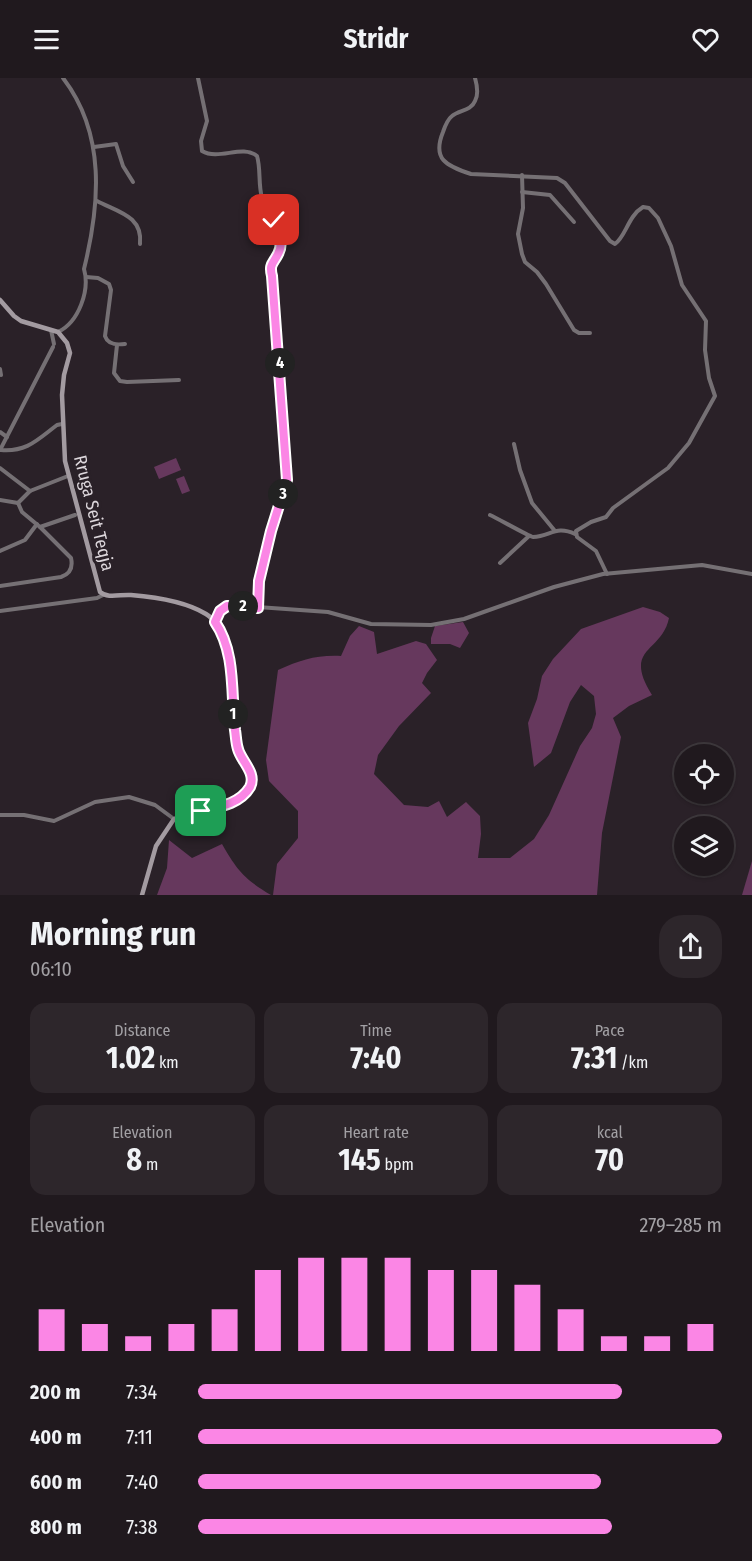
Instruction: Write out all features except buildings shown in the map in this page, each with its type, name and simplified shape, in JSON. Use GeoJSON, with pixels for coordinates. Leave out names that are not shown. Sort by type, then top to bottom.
{"type":"FeatureCollection","features":[{"type":"Feature","properties":{"kind":"main road"},"geometry":{"type":"LineString","coordinates":[[0,300],[21,321],[58,332]]}},
{"type":"Feature","properties":{"kind":"main road","name":"Rruga Seit Teqja"},"geometry":{"type":"LineString","coordinates":[[58,332],[67,343],[70,354],[64,375],[62,424],[65,461],[99,591],[103,595],[129,595],[161,600],[205,613],[215,622]]}},
{"type":"Feature","properties":{"kind":"main road"},"geometry":{"type":"LineString","coordinates":[[142,895],[156,846],[174,819],[230,804],[245,793],[251,782],[250,772],[238,749],[228,649],[215,622]]}},
{"type":"Feature","properties":{"kind":"street"},"geometry":{"type":"LineString","coordinates":[[58,332],[63,330],[78,310],[84,295],[86,277],[84,269],[97,201],[94,147],[84,113],[63,78]]}},
{"type":"Feature","properties":{"kind":"street"},"geometry":{"type":"LineString","coordinates":[[198,78],[207,121],[201,141],[202,151],[212,154],[248,152],[257,156],[262,197],[279,231],[280,238],[279,253],[270,263],[270,267],[278,340],[287,480],[259,581],[258,608]]}},
{"type":"Feature","properties":{"kind":"street"},"geometry":{"type":"LineString","coordinates":[[475,78],[477,86],[475,101],[471,107],[456,113],[447,120],[439,141],[438,154],[449,165],[471,174],[553,177],[561,180],[610,241],[615,244],[619,241],[626,225],[638,211],[643,207],[649,208],[658,218],[671,246],[682,285],[706,321],[705,350],[709,378],[715,396],[689,443],[668,468],[613,508],[606,517],[579,528],[575,534]]}},
{"type":"Feature","properties":{"kind":"street"},"geometry":{"type":"LineString","coordinates":[[94,147],[116,144],[123,166],[133,182]]}},
{"type":"Feature","properties":{"kind":"street"},"geometry":{"type":"LineString","coordinates":[[522,175],[523,208],[518,238],[525,262],[546,284],[574,330],[579,333],[590,333]]}},
{"type":"Feature","properties":{"kind":"street"},"geometry":{"type":"LineString","coordinates":[[522,192],[550,195],[574,222]]}},
{"type":"Feature","properties":{"kind":"street"},"geometry":{"type":"LineString","coordinates":[[97,201],[136,223],[141,233],[140,244]]}},
{"type":"Feature","properties":{"kind":"street"},"geometry":{"type":"LineString","coordinates":[[86,277],[98,278],[109,284],[111,290],[105,336],[107,340],[117,345],[125,344]]}},
{"type":"Feature","properties":{"kind":"street"},"geometry":{"type":"LineString","coordinates":[[51,330],[53,346],[0,450],[27,448],[62,424]]}},
{"type":"Feature","properties":{"kind":"street"},"geometry":{"type":"LineString","coordinates":[[117,345],[114,373],[120,381],[179,380]]}},
{"type":"Feature","properties":{"kind":"street"},"geometry":{"type":"LineString","coordinates":[[0,369],[1,375]]}},
{"type":"Feature","properties":{"kind":"street"},"geometry":{"type":"LineString","coordinates":[[0,432],[7,437]]}},
{"type":"Feature","properties":{"kind":"street"},"geometry":{"type":"LineString","coordinates":[[514,444],[520,470],[532,503],[555,531]]}},
{"type":"Feature","properties":{"kind":"street"},"geometry":{"type":"LineString","coordinates":[[0,468],[30,491]]}},
{"type":"Feature","properties":{"kind":"street"},"geometry":{"type":"LineString","coordinates":[[18,503],[30,491],[68,476]]}},
{"type":"Feature","properties":{"kind":"street"},"geometry":{"type":"LineString","coordinates":[[0,500],[18,503]]}},
{"type":"Feature","properties":{"kind":"street"},"geometry":{"type":"LineString","coordinates":[[0,586],[61,577],[72,567],[71,558],[39,525],[22,512],[18,503]]}},
{"type":"Feature","properties":{"kind":"street"},"geometry":{"type":"LineString","coordinates":[[0,550],[25,540],[39,525],[75,515]]}},
{"type":"Feature","properties":{"kind":"street"},"geometry":{"type":"LineString","coordinates":[[490,515],[533,537],[567,530],[575,534],[596,551],[607,574]]}},
{"type":"Feature","properties":{"kind":"street"},"geometry":{"type":"LineString","coordinates":[[500,563],[529,536]]}},
{"type":"Feature","properties":{"kind":"street"},"geometry":{"type":"LineString","coordinates":[[215,622],[220,611],[227,606],[328,612],[371,624],[431,625],[464,619],[554,587],[607,574],[702,565],[752,574]]}},
{"type":"Feature","properties":{"kind":"street"},"geometry":{"type":"LineString","coordinates":[[0,611],[97,598],[103,595]]}},
{"type":"Feature","properties":{"kind":"street"},"geometry":{"type":"LineString","coordinates":[[0,815],[24,815],[54,821],[95,802],[129,797],[155,805],[174,819]]}},
{"type":"Feature","properties":{"kind":"shaded area"},"geometry":{"type":"Polygon","coordinates":[[[176,458],[181,470],[159,479],[154,467],[176,458]]]}},
{"type":"Feature","properties":{"kind":"shaded area"},"geometry":{"type":"Polygon","coordinates":[[[184,476],[190,491],[182,494],[176,479],[184,476]]]}},
{"type":"Feature","properties":{"kind":"shaded area"},"geometry":{"type":"Polygon","coordinates":[[[643,607],[660,612],[669,618],[665,629],[642,659],[641,668],[644,679],[652,695],[629,706],[613,718],[621,737],[602,833],[597,895],[273,895],[277,864],[298,838],[298,811],[269,781],[266,760],[278,670],[308,659],[341,656],[350,636],[359,626],[374,632],[377,654],[416,641],[426,644],[437,660],[422,683],[431,693],[399,726],[378,755],[374,774],[404,805],[428,807],[439,801],[447,817],[466,802],[480,816],[481,834],[478,858],[510,858],[534,839],[549,815],[580,746],[592,728],[596,714],[594,696],[581,685],[570,702],[551,753],[534,767],[528,723],[542,676],[553,659],[581,629],[643,607]]]}},
{"type":"Feature","properties":{"kind":"shaded area"},"geometry":{"type":"Polygon","coordinates":[[[463,622],[469,633],[460,648],[450,644],[431,644],[435,626],[463,622]]]}},
{"type":"Feature","properties":{"kind":"shaded area"},"geometry":{"type":"Polygon","coordinates":[[[169,840],[192,858],[222,844],[242,873],[271,895],[157,895],[167,868],[169,840]]]}},
{"type":"Feature","properties":{"kind":"shaded area"},"geometry":{"type":"Polygon","coordinates":[[[752,861],[752,895],[742,895],[752,861]]]}},
{"type":"Feature","properties":{"kind":"route"},"geometry":{"type":"LineString","coordinates":[[201,811],[225,806],[235,801],[250,787],[252,777],[238,749],[228,649],[215,622],[220,611],[227,606],[258,608],[259,581],[287,480],[276,313],[270,267],[270,263],[279,253],[280,245],[279,231],[274,220]]}}]}
